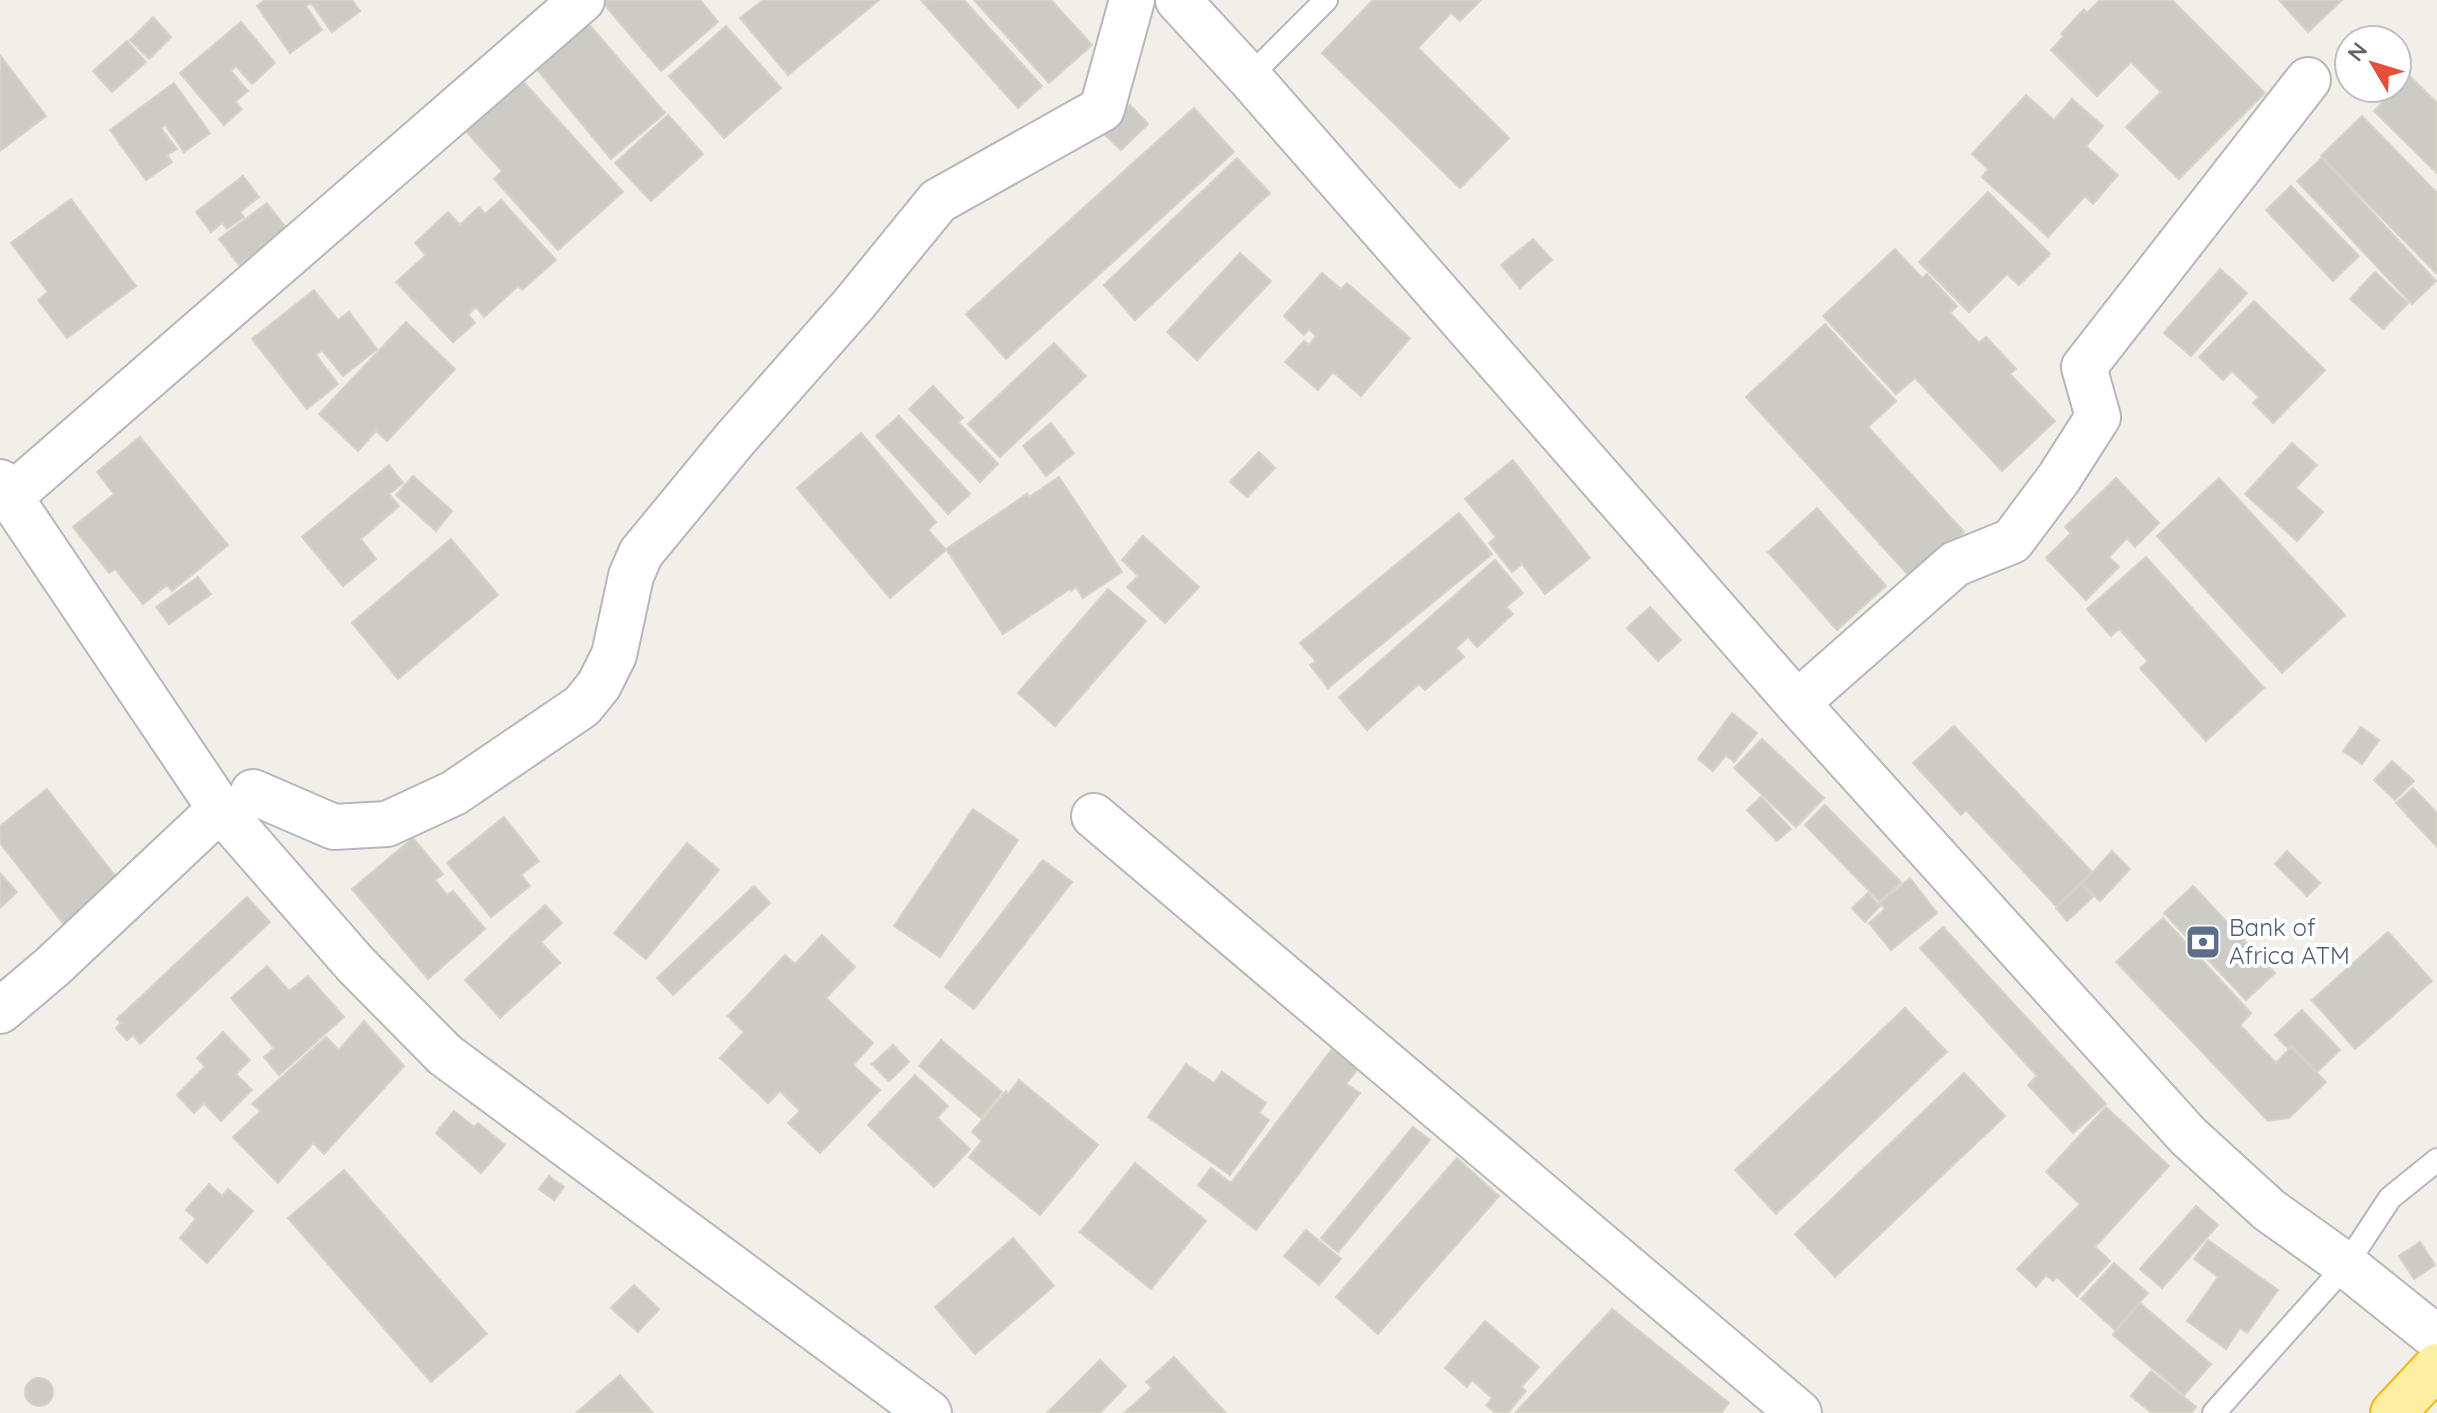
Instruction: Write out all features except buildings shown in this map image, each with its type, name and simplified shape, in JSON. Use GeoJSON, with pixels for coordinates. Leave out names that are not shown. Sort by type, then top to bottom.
{"type":"FeatureCollection","features":[{"type":"Feature","properties":{"kind":"highway"},"geometry":{"type":"LineString","coordinates":[[2393,1413],[2437,1366]]}},
{"type":"Feature","properties":{"kind":"street"},"geometry":{"type":"LineString","coordinates":[[582,0],[6,489],[356,965],[445,1055],[929,1413]]}},
{"type":"Feature","properties":{"kind":"street"},"geometry":{"type":"LineString","coordinates":[[236,800],[334,827],[387,824],[454,793],[582,706],[599,685],[614,655],[631,576],[641,553],[938,201],[1102,109],[1132,0]]}},
{"type":"Feature","properties":{"kind":"street"},"geometry":{"type":"LineString","coordinates":[[1178,0],[1249,77],[1797,703],[2188,1136],[2269,1210],[2346,1265],[2437,1338]]}},
{"type":"Feature","properties":{"kind":"street"},"geometry":{"type":"LineString","coordinates":[[1797,703],[1955,564],[2012,541],[2059,478],[2098,417],[2084,367],[2308,80]]}},
{"type":"Feature","properties":{"kind":"street"},"geometry":{"type":"LineString","coordinates":[[0,1011],[236,800]]}},
{"type":"Feature","properties":{"kind":"street"},"geometry":{"type":"LineString","coordinates":[[1094,816],[1799,1413]]}},
{"type":"Feature","properties":{"kind":"lane"},"geometry":{"type":"LineString","coordinates":[[1249,77],[1326,0]]}},
{"type":"Feature","properties":{"kind":"lane"},"geometry":{"type":"LineString","coordinates":[[2214,1413],[2346,1265],[2390,1198],[2437,1160]]}},
{"type":"Feature","properties":{"kind":"place","name":"Bank of Africa ATM"},"geometry":{"type":"Point","coordinates":[2203,942]}}]}
